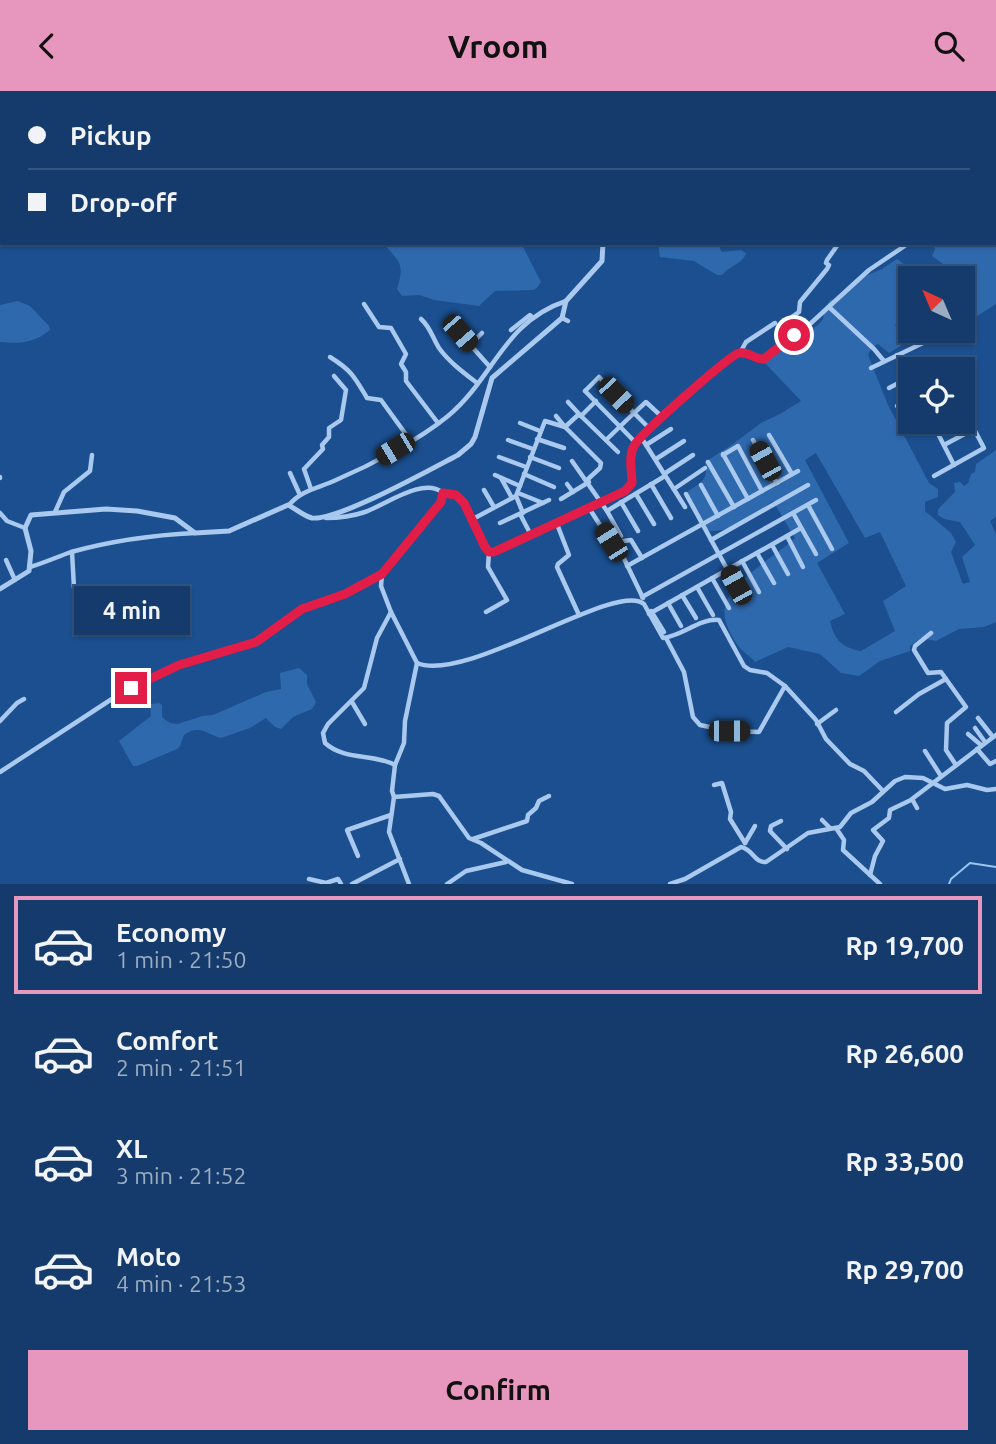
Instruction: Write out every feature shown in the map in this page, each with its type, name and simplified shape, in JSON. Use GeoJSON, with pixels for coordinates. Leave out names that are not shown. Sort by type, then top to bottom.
{"type":"FeatureCollection","features":[{"type":"Feature","properties":{"kind":"street"},"geometry":{"type":"LineString","coordinates":[[30,567],[72,552],[151,536],[229,531],[289,505],[311,489],[335,481],[410,440],[449,415],[530,315],[533,318],[566,301],[602,261],[603,245]]}},
{"type":"Feature","properties":{"kind":"street"},"geometry":{"type":"LineString","coordinates":[[794,335],[786,321],[799,312],[800,302],[830,265],[826,263],[827,260],[838,245]]}},
{"type":"Feature","properties":{"kind":"street"},"geometry":{"type":"LineString","coordinates":[[740,353],[764,359],[829,307],[869,270],[906,245]]}},
{"type":"Feature","properties":{"kind":"street"},"geometry":{"type":"LineString","coordinates":[[321,517],[369,500],[465,450],[475,437],[492,378],[565,320],[566,301]]}},
{"type":"Feature","properties":{"kind":"street"},"geometry":{"type":"LineString","coordinates":[[364,304],[379,327],[391,328],[406,354],[401,364],[406,372],[406,381],[438,423]]}},
{"type":"Feature","properties":{"kind":"street"},"geometry":{"type":"LineString","coordinates":[[829,307],[874,349],[884,362]]}},
{"type":"Feature","properties":{"kind":"street"},"geometry":{"type":"LineString","coordinates":[[421,319],[430,327],[439,348],[477,383]]}},
{"type":"Feature","properties":{"kind":"street"},"geometry":{"type":"LineString","coordinates":[[449,321],[490,367]]}},
{"type":"Feature","properties":{"kind":"street"},"geometry":{"type":"LineString","coordinates":[[511,330],[522,323]]}},
{"type":"Feature","properties":{"kind":"street"},"geometry":{"type":"LineString","coordinates":[[489,552],[498,551],[625,491],[632,483],[631,456],[640,437],[726,361],[740,353],[746,342],[775,323]]}},
{"type":"Feature","properties":{"kind":"street"},"geometry":{"type":"LineString","coordinates":[[470,345],[482,333]]}},
{"type":"Feature","properties":{"kind":"street"},"geometry":{"type":"LineString","coordinates":[[871,368],[923,343]]}},
{"type":"Feature","properties":{"kind":"street"},"geometry":{"type":"LineString","coordinates":[[330,357],[358,380],[367,398],[381,400],[410,440]]}},
{"type":"Feature","properties":{"kind":"street"},"geometry":{"type":"LineString","coordinates":[[311,489],[304,469],[323,449],[322,445],[329,437],[327,431],[342,419],[346,390],[334,376]]}},
{"type":"Feature","properties":{"kind":"street"},"geometry":{"type":"LineString","coordinates":[[636,443],[584,390],[599,377],[649,428]]}},
{"type":"Feature","properties":{"kind":"street"},"geometry":{"type":"LineString","coordinates":[[889,389],[898,384]]}},
{"type":"Feature","properties":{"kind":"street"},"geometry":{"type":"LineString","coordinates":[[565,427],[596,401]]}},
{"type":"Feature","properties":{"kind":"street"},"geometry":{"type":"LineString","coordinates":[[568,402],[618,453]]}},
{"type":"Feature","properties":{"kind":"street"},"geometry":{"type":"LineString","coordinates":[[606,440],[646,402],[661,416]]}},
{"type":"Feature","properties":{"kind":"street"},"geometry":{"type":"LineString","coordinates":[[556,416],[601,463],[600,468],[588,481],[561,499]]}},
{"type":"Feature","properties":{"kind":"street"},"geometry":{"type":"LineString","coordinates":[[471,520],[515,495],[545,421],[565,427]]}},
{"type":"Feature","properties":{"kind":"street"},"geometry":{"type":"LineString","coordinates":[[520,423],[540,431]]}},
{"type":"Feature","properties":{"kind":"street"},"geometry":{"type":"LineString","coordinates":[[646,445],[671,429]]}},
{"type":"Feature","properties":{"kind":"street"},"geometry":{"type":"LineString","coordinates":[[934,476],[984,448],[974,429],[944,445]]}},
{"type":"Feature","properties":{"kind":"street"},"geometry":{"type":"LineString","coordinates":[[938,434],[954,465]]}},
{"type":"Feature","properties":{"kind":"street"},"geometry":{"type":"LineString","coordinates":[[769,435],[792,474]]}},
{"type":"Feature","properties":{"kind":"street"},"geometry":{"type":"LineString","coordinates":[[640,437],[685,507]]}},
{"type":"Feature","properties":{"kind":"street"},"geometry":{"type":"LineString","coordinates":[[537,439],[564,448]]}},
{"type":"Feature","properties":{"kind":"street"},"geometry":{"type":"LineString","coordinates":[[508,440],[533,449]]}},
{"type":"Feature","properties":{"kind":"street"},"geometry":{"type":"LineString","coordinates":[[753,440],[777,483]]}},
{"type":"Feature","properties":{"kind":"street"},"geometry":{"type":"LineString","coordinates":[[656,459],[684,442]]}},
{"type":"Feature","properties":{"kind":"street"},"geometry":{"type":"LineString","coordinates":[[748,499],[722,454],[738,446],[762,491]]}},
{"type":"Feature","properties":{"kind":"street"},"geometry":{"type":"LineString","coordinates":[[55,512],[64,492],[90,471],[92,455]]}},
{"type":"Feature","properties":{"kind":"street"},"geometry":{"type":"LineString","coordinates":[[607,510],[636,494],[693,455]]}},
{"type":"Feature","properties":{"kind":"street"},"geometry":{"type":"LineString","coordinates":[[499,457],[526,467]]}},
{"type":"Feature","properties":{"kind":"street"},"geometry":{"type":"LineString","coordinates":[[530,457],[559,468]]}},
{"type":"Feature","properties":{"kind":"street"},"geometry":{"type":"LineString","coordinates":[[572,461],[607,510],[621,536]]}},
{"type":"Feature","properties":{"kind":"street"},"geometry":{"type":"LineString","coordinates":[[708,462],[734,507]]}},
{"type":"Feature","properties":{"kind":"street"},"geometry":{"type":"LineString","coordinates":[[674,489],[705,468]]}},
{"type":"Feature","properties":{"kind":"street"},"geometry":{"type":"LineString","coordinates":[[627,566],[798,471]]}},
{"type":"Feature","properties":{"kind":"street"},"geometry":{"type":"LineString","coordinates":[[290,473],[300,495]]}},
{"type":"Feature","properties":{"kind":"street"},"geometry":{"type":"LineString","coordinates":[[524,474],[554,487]]}},
{"type":"Feature","properties":{"kind":"street"},"geometry":{"type":"LineString","coordinates":[[495,475],[520,486]]}},
{"type":"Feature","properties":{"kind":"street"},"geometry":{"type":"LineString","coordinates":[[501,478],[515,495],[531,535]]}},
{"type":"Feature","properties":{"kind":"street"},"geometry":{"type":"LineString","coordinates":[[567,484],[573,492]]}},
{"type":"Feature","properties":{"kind":"street"},"geometry":{"type":"LineString","coordinates":[[651,484],[671,518]]}},
{"type":"Feature","properties":{"kind":"street"},"geometry":{"type":"LineString","coordinates":[[701,485],[718,516]]}},
{"type":"Feature","properties":{"kind":"street"},"geometry":{"type":"LineString","coordinates":[[711,540],[808,485]]}},
{"type":"Feature","properties":{"kind":"street"},"geometry":{"type":"LineString","coordinates":[[289,505],[310,517],[345,516],[365,512],[413,490],[434,488],[456,495],[461,499],[489,552],[488,567],[507,600],[486,612]]}},
{"type":"Feature","properties":{"kind":"street"},"geometry":{"type":"LineString","coordinates":[[484,490],[494,507]]}},
{"type":"Feature","properties":{"kind":"street"},"geometry":{"type":"LineString","coordinates":[[0,772],[118,695],[179,665],[256,642],[302,609],[345,594],[382,574],[441,502],[443,493]]}},
{"type":"Feature","properties":{"kind":"street"},"geometry":{"type":"LineString","coordinates":[[636,494],[654,524]]}},
{"type":"Feature","properties":{"kind":"street"},"geometry":{"type":"LineString","coordinates":[[686,494],[744,600]]}},
{"type":"Feature","properties":{"kind":"street"},"geometry":{"type":"LineString","coordinates":[[500,523],[546,502],[515,495]]}},
{"type":"Feature","properties":{"kind":"street"},"geometry":{"type":"LineString","coordinates":[[642,597],[816,500]]}},
{"type":"Feature","properties":{"kind":"street"},"geometry":{"type":"LineString","coordinates":[[621,502],[638,531]]}},
{"type":"Feature","properties":{"kind":"street"},"geometry":{"type":"LineString","coordinates":[[808,505],[832,549]]}},
{"type":"Feature","properties":{"kind":"street"},"geometry":{"type":"LineString","coordinates":[[589,508],[611,542],[631,540],[642,558]]}},
{"type":"Feature","properties":{"kind":"street"},"geometry":{"type":"LineString","coordinates":[[0,589],[25,575],[30,567],[31,551],[24,528],[31,515],[106,509],[136,511],[175,518],[195,533]]}},
{"type":"Feature","properties":{"kind":"street"},"geometry":{"type":"LineString","coordinates":[[0,513],[8,521],[24,528]]}},
{"type":"Feature","properties":{"kind":"street"},"geometry":{"type":"LineString","coordinates":[[793,513],[816,554]]}},
{"type":"Feature","properties":{"kind":"street"},"geometry":{"type":"LineString","coordinates":[[556,524],[569,555],[558,567],[579,615]]}},
{"type":"Feature","properties":{"kind":"street"},"geometry":{"type":"LineString","coordinates":[[650,613],[801,528]]}},
{"type":"Feature","properties":{"kind":"street"},"geometry":{"type":"LineString","coordinates":[[786,536],[803,567]]}},
{"type":"Feature","properties":{"kind":"street"},"geometry":{"type":"LineString","coordinates":[[616,542],[661,637],[666,638],[709,620],[719,620],[744,666],[767,673],[785,685],[816,720],[822,734],[850,764],[864,771],[883,791]]}},
{"type":"Feature","properties":{"kind":"street"},"geometry":{"type":"LineString","coordinates":[[772,545],[788,574]]}},
{"type":"Feature","properties":{"kind":"street"},"geometry":{"type":"LineString","coordinates":[[72,552],[74,588]]}},
{"type":"Feature","properties":{"kind":"street"},"geometry":{"type":"LineString","coordinates":[[757,553],[774,583]]}},
{"type":"Feature","properties":{"kind":"street"},"geometry":{"type":"LineString","coordinates":[[6,560],[15,581]]}},
{"type":"Feature","properties":{"kind":"street"},"geometry":{"type":"LineString","coordinates":[[743,561],[759,591]]}},
{"type":"Feature","properties":{"kind":"street"},"geometry":{"type":"LineString","coordinates":[[382,574],[381,586],[391,612],[417,663],[405,721],[404,743],[395,765],[389,832],[409,884]]}},
{"type":"Feature","properties":{"kind":"street"},"geometry":{"type":"LineString","coordinates":[[712,578],[729,608]]}},
{"type":"Feature","properties":{"kind":"street"},"geometry":{"type":"LineString","coordinates":[[697,587],[713,615]]}},
{"type":"Feature","properties":{"kind":"street"},"geometry":{"type":"LineString","coordinates":[[682,595],[696,618]]}},
{"type":"Feature","properties":{"kind":"street"},"geometry":{"type":"LineString","coordinates":[[417,663],[429,665],[487,655],[579,615],[632,600],[642,602],[664,632]]}},
{"type":"Feature","properties":{"kind":"street"},"geometry":{"type":"LineString","coordinates":[[668,603],[681,627]]}},
{"type":"Feature","properties":{"kind":"street"},"geometry":{"type":"LineString","coordinates":[[391,612],[377,638],[364,688],[324,729],[325,743],[343,753],[384,760],[395,765]]}},
{"type":"Feature","properties":{"kind":"street"},"geometry":{"type":"LineString","coordinates":[[932,633],[915,646],[914,650],[929,674],[939,671],[966,706],[947,723],[946,750],[956,765]]}},
{"type":"Feature","properties":{"kind":"street"},"geometry":{"type":"LineString","coordinates":[[666,638],[684,672],[693,717],[700,725],[757,733],[785,685]]}},
{"type":"Feature","properties":{"kind":"street"},"geometry":{"type":"LineString","coordinates":[[896,712],[919,694],[946,679]]}},
{"type":"Feature","properties":{"kind":"street"},"geometry":{"type":"LineString","coordinates":[[0,721],[16,703],[24,699]]}},
{"type":"Feature","properties":{"kind":"street"},"geometry":{"type":"LineString","coordinates":[[352,702],[365,724]]}},
{"type":"Feature","properties":{"kind":"street"},"geometry":{"type":"LineString","coordinates":[[817,724],[836,710]]}},
{"type":"Feature","properties":{"kind":"street"},"geometry":{"type":"LineString","coordinates":[[870,875],[875,856],[883,841],[873,830],[889,818],[890,810],[911,800],[994,736],[978,719]]}},
{"type":"Feature","properties":{"kind":"street"},"geometry":{"type":"LineString","coordinates":[[975,728],[990,764],[996,761]]}},
{"type":"Feature","properties":{"kind":"street"},"geometry":{"type":"LineString","coordinates":[[968,734],[981,745]]}},
{"type":"Feature","properties":{"kind":"street"},"geometry":{"type":"LineString","coordinates":[[925,751],[941,776]]}},
{"type":"Feature","properties":{"kind":"street"},"geometry":{"type":"LineString","coordinates":[[714,785],[721,782],[731,812],[730,819],[744,845],[763,863],[808,833],[842,825],[851,813],[872,802],[883,791],[905,777],[920,778],[948,789],[967,785],[987,790],[996,789]]}},
{"type":"Feature","properties":{"kind":"street"},"geometry":{"type":"LineString","coordinates":[[394,797],[433,794],[439,796],[466,836],[472,840],[522,870],[572,884]]}},
{"type":"Feature","properties":{"kind":"street"},"geometry":{"type":"LineString","coordinates":[[472,840],[527,821],[528,815],[539,801],[549,796]]}},
{"type":"Feature","properties":{"kind":"street"},"geometry":{"type":"LineString","coordinates":[[911,800],[916,808]]}},
{"type":"Feature","properties":{"kind":"street"},"geometry":{"type":"LineString","coordinates":[[358,856],[347,830],[391,815]]}},
{"type":"Feature","properties":{"kind":"street"},"geometry":{"type":"LineString","coordinates":[[822,820],[845,840],[843,850],[879,884]]}},
{"type":"Feature","properties":{"kind":"street"},"geometry":{"type":"LineString","coordinates":[[781,821],[771,827],[770,831],[787,849]]}},
{"type":"Feature","properties":{"kind":"street"},"geometry":{"type":"LineString","coordinates":[[670,884],[687,882],[744,845],[755,826]]}},
{"type":"Feature","properties":{"kind":"street"},"geometry":{"type":"LineString","coordinates":[[352,884],[400,859]]}},
{"type":"Feature","properties":{"kind":"street"},"geometry":{"type":"LineString","coordinates":[[447,884],[466,871],[507,862]]}},
{"type":"Feature","properties":{"kind":"street"},"geometry":{"type":"LineString","coordinates":[[309,879],[328,883],[338,879],[341,884]]}},
{"type":"Feature","properties":{"kind":"shaded area"},"geometry":{"type":"Polygon","coordinates":[[[385,245],[522,245],[541,282],[533,290],[495,291],[479,306],[434,300],[419,295],[402,296],[397,289],[401,268],[385,245]]]}},
{"type":"Feature","properties":{"kind":"shaded area"},"geometry":{"type":"Polygon","coordinates":[[[658,245],[721,245],[722,252],[741,250],[746,253],[722,275],[717,275],[694,261],[660,257],[658,245]]]}},
{"type":"Feature","properties":{"kind":"shaded area"},"geometry":{"type":"Polygon","coordinates":[[[934,245],[996,245],[996,304],[975,317],[975,266],[951,266],[932,256],[934,245]]]}},
{"type":"Feature","properties":{"kind":"shaded area"},"geometry":{"type":"Polygon","coordinates":[[[897,259],[906,266],[898,266],[898,322],[895,325],[898,329],[898,343],[905,343],[889,353],[878,344],[872,347],[868,355],[898,424],[898,434],[903,434],[929,483],[938,489],[938,497],[925,502],[925,511],[951,533],[956,542],[951,552],[963,584],[970,582],[962,557],[975,545],[960,522],[944,519],[938,515],[938,509],[955,492],[954,483],[960,482],[964,486],[968,483],[971,474],[975,472],[976,464],[996,450],[996,517],[990,521],[996,534],[996,622],[984,627],[959,629],[936,641],[921,638],[910,646],[910,651],[880,661],[859,676],[841,673],[820,654],[788,647],[755,662],[739,647],[730,633],[725,617],[725,606],[729,597],[745,578],[795,538],[773,501],[749,518],[730,527],[712,531],[703,529],[686,493],[704,478],[705,462],[761,423],[801,401],[765,363],[784,346],[818,325],[830,300],[841,299],[849,285],[897,259]],[[816,453],[805,460],[849,543],[817,563],[845,614],[830,621],[832,628],[840,642],[861,651],[895,631],[883,601],[906,586],[880,532],[865,538],[816,453]]]}},
{"type":"Feature","properties":{"kind":"shaded area"},"geometry":{"type":"Polygon","coordinates":[[[18,301],[30,306],[50,330],[26,342],[0,342],[0,305],[18,301]]]}},
{"type":"Feature","properties":{"kind":"shaded area"},"geometry":{"type":"Polygon","coordinates":[[[299,668],[307,675],[307,684],[316,702],[312,709],[293,717],[281,729],[266,718],[250,728],[221,738],[194,730],[184,735],[177,749],[137,766],[133,766],[119,741],[151,716],[150,704],[162,705],[162,717],[170,723],[178,724],[213,715],[266,692],[281,689],[280,673],[299,668]]]}},
{"type":"Feature","properties":{"kind":"waterway"},"geometry":{"type":"LineString","coordinates":[[949,884],[951,879],[970,863],[996,867]]}},
{"type":"Feature","properties":{"kind":"route"},"geometry":{"type":"LineString","coordinates":[[131,688],[179,665],[256,642],[302,609],[345,594],[382,574],[441,502],[443,493],[456,495],[464,503],[485,547],[489,552],[494,552],[625,491],[632,483],[632,450],[661,416],[686,398],[734,355],[746,353],[764,359],[794,335]]}}]}
